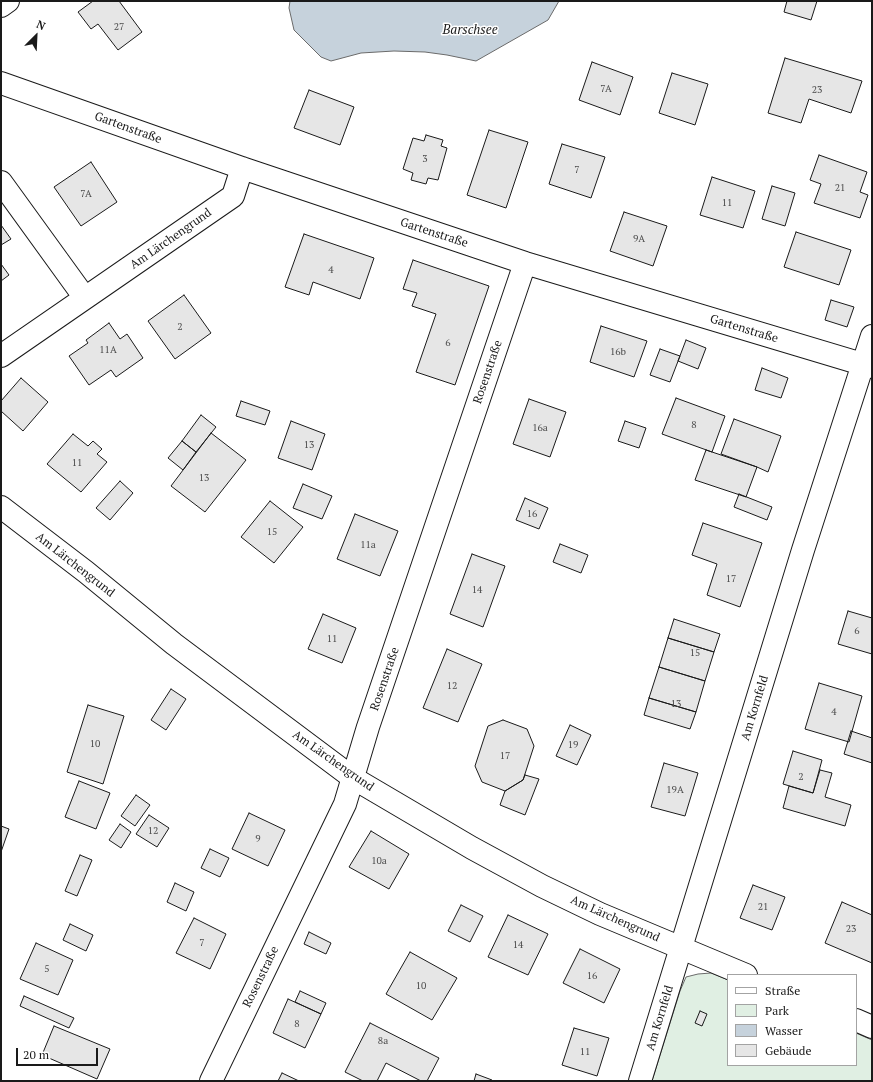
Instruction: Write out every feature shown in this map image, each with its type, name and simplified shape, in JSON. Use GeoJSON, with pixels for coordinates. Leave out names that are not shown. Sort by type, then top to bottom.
{"type":"FeatureCollection","features":[{"type":"Feature","properties":{"kind":"street"},"geometry":{"type":"LineString","coordinates":[[1,6],[8,1]]}},
{"type":"Feature","properties":{"kind":"street","name":"Gartenstraße"},"geometry":{"type":"LineString","coordinates":[[1,83],[242,168],[525,263],[868,366]]}},
{"type":"Feature","properties":{"kind":"street","name":"Am Lärchengrund"},"geometry":{"type":"LineString","coordinates":[[1,356],[233,196],[242,168]]}},
{"type":"Feature","properties":{"kind":"street"},"geometry":{"type":"LineString","coordinates":[[1,182],[85,298]]}},
{"type":"Feature","properties":{"kind":"street","name":"Rosenstraße"},"geometry":{"type":"LineString","coordinates":[[211,1081],[345,804],[368,727],[525,263]]}},
{"type":"Feature","properties":{"kind":"street","name":"Am Kornfeld"},"geometry":{"type":"LineString","coordinates":[[640,1081],[803,550],[868,366],[872,336]]}},
{"type":"Feature","properties":{"kind":"street","name":"Am Lärchengrund"},"geometry":{"type":"LineString","coordinates":[[1,507],[86,572],[174,644],[353,778],[472,848],[542,886],[600,914],[744,974]]}},
{"type":"Feature","properties":{"kind":"street"},"geometry":{"type":"LineString","coordinates":[[857,1020],[872,1027]]}},
{"type":"Feature","properties":{"kind":"green space"},"geometry":{"type":"Polygon","coordinates":[[[711,973],[727,980],[727,1066],[857,1066],[857,1033],[872,1040],[872,1081],[652,1081],[680,991],[686,977],[711,973]]]}},
{"type":"Feature","properties":{"kind":"water","name":"Barschsee"},"geometry":{"type":"Polygon","coordinates":[[[290,1],[559,1],[548,20],[476,61],[425,52],[394,51],[361,53],[331,61],[321,57],[294,30],[289,8],[290,1]]]}},
{"type":"Feature","properties":{"kind":"building"},"geometry":{"type":"Polygon","coordinates":[[[93,1],[119,1],[142,32],[118,50],[98,24],[91,29],[78,12],[93,1]]]}},
{"type":"Feature","properties":{"kind":"building"},"geometry":{"type":"Polygon","coordinates":[[[787,1],[817,1],[811,20],[784,12],[787,1]]]}},
{"type":"Feature","properties":{"kind":"building"},"geometry":{"type":"Polygon","coordinates":[[[785,58],[862,81],[851,113],[809,99],[801,123],[768,113],[785,58]]]}},
{"type":"Feature","properties":{"kind":"building"},"geometry":{"type":"Polygon","coordinates":[[[592,62],[633,77],[620,115],[579,100],[592,62]]]}},
{"type":"Feature","properties":{"kind":"building"},"geometry":{"type":"Polygon","coordinates":[[[672,73],[708,84],[695,125],[659,113],[672,73]]]}},
{"type":"Feature","properties":{"kind":"building"},"geometry":{"type":"Polygon","coordinates":[[[309,90],[354,107],[340,145],[294,128],[309,90]]]}},
{"type":"Feature","properties":{"kind":"building"},"geometry":{"type":"Polygon","coordinates":[[[489,130],[528,142],[506,208],[467,195],[489,130]]]}},
{"type":"Feature","properties":{"kind":"building"},"geometry":{"type":"Polygon","coordinates":[[[426,135],[443,140],[441,146],[447,148],[438,180],[428,178],[426,184],[411,180],[413,173],[403,169],[413,138],[424,141],[426,135]]]}},
{"type":"Feature","properties":{"kind":"building"},"geometry":{"type":"Polygon","coordinates":[[[562,144],[605,157],[591,198],[549,184],[562,144]]]}},
{"type":"Feature","properties":{"kind":"building"},"geometry":{"type":"Polygon","coordinates":[[[819,155],[867,172],[860,192],[868,195],[860,218],[814,203],[821,184],[810,180],[819,155]]]}},
{"type":"Feature","properties":{"kind":"building"},"geometry":{"type":"Polygon","coordinates":[[[91,162],[117,202],[81,226],[54,187],[91,162]]]}},
{"type":"Feature","properties":{"kind":"building"},"geometry":{"type":"Polygon","coordinates":[[[712,177],[755,191],[743,228],[700,215],[712,177]]]}},
{"type":"Feature","properties":{"kind":"building"},"geometry":{"type":"Polygon","coordinates":[[[772,186],[795,193],[785,226],[762,219],[772,186]]]}},
{"type":"Feature","properties":{"kind":"building"},"geometry":{"type":"Polygon","coordinates":[[[624,212],[667,226],[653,266],[610,251],[624,212]]]}},
{"type":"Feature","properties":{"kind":"building"},"geometry":{"type":"Polygon","coordinates":[[[1,225],[11,239],[1,245],[1,225]]]}},
{"type":"Feature","properties":{"kind":"building"},"geometry":{"type":"Polygon","coordinates":[[[796,232],[851,250],[839,285],[784,267],[796,232]]]}},
{"type":"Feature","properties":{"kind":"building"},"geometry":{"type":"Polygon","coordinates":[[[304,234],[374,258],[360,299],[313,282],[309,295],[285,287],[304,234]]]}},
{"type":"Feature","properties":{"kind":"building"},"geometry":{"type":"Polygon","coordinates":[[[413,260],[489,286],[455,385],[416,372],[436,314],[412,306],[417,293],[403,289],[413,260]]]}},
{"type":"Feature","properties":{"kind":"building"},"geometry":{"type":"Polygon","coordinates":[[[1,264],[9,275],[1,281],[1,264]]]}},
{"type":"Feature","properties":{"kind":"building"},"geometry":{"type":"Polygon","coordinates":[[[184,295],[211,333],[175,359],[148,321],[184,295]]]}},
{"type":"Feature","properties":{"kind":"building"},"geometry":{"type":"Polygon","coordinates":[[[831,300],[854,307],[847,327],[825,320],[831,300]]]}},
{"type":"Feature","properties":{"kind":"building"},"geometry":{"type":"Polygon","coordinates":[[[109,323],[120,339],[127,334],[143,358],[116,377],[111,370],[89,385],[69,356],[88,343],[86,340],[109,323]]]}},
{"type":"Feature","properties":{"kind":"building"},"geometry":{"type":"Polygon","coordinates":[[[601,326],[647,341],[634,377],[590,362],[601,326]]]}},
{"type":"Feature","properties":{"kind":"building"},"geometry":{"type":"Polygon","coordinates":[[[686,340],[706,348],[698,369],[678,361],[686,340]]]}},
{"type":"Feature","properties":{"kind":"building"},"geometry":{"type":"Polygon","coordinates":[[[660,349],[680,356],[670,382],[650,375],[660,349]]]}},
{"type":"Feature","properties":{"kind":"building"},"geometry":{"type":"Polygon","coordinates":[[[762,368],[788,378],[781,398],[755,390],[762,368]]]}},
{"type":"Feature","properties":{"kind":"building"},"geometry":{"type":"Polygon","coordinates":[[[21,378],[48,402],[23,431],[1,411],[1,401],[21,378]]]}},
{"type":"Feature","properties":{"kind":"building"},"geometry":{"type":"Polygon","coordinates":[[[676,398],[725,416],[712,452],[662,434],[676,398]]]}},
{"type":"Feature","properties":{"kind":"building"},"geometry":{"type":"Polygon","coordinates":[[[529,399],[566,412],[550,457],[513,444],[529,399]]]}},
{"type":"Feature","properties":{"kind":"building"},"geometry":{"type":"Polygon","coordinates":[[[241,401],[270,411],[265,425],[236,416],[241,401]]]}},
{"type":"Feature","properties":{"kind":"building"},"geometry":{"type":"Polygon","coordinates":[[[201,415],[216,427],[196,452],[182,441],[201,415]]]}},
{"type":"Feature","properties":{"kind":"building"},"geometry":{"type":"Polygon","coordinates":[[[734,419],[781,436],[768,472],[721,454],[734,419]]]}},
{"type":"Feature","properties":{"kind":"building"},"geometry":{"type":"Polygon","coordinates":[[[291,421],[325,434],[312,470],[278,458],[291,421]]]}},
{"type":"Feature","properties":{"kind":"building"},"geometry":{"type":"Polygon","coordinates":[[[625,421],[646,428],[639,448],[618,441],[625,421]]]}},
{"type":"Feature","properties":{"kind":"building"},"geometry":{"type":"Polygon","coordinates":[[[211,433],[246,460],[205,512],[171,486],[211,433]]]}},
{"type":"Feature","properties":{"kind":"building"},"geometry":{"type":"Polygon","coordinates":[[[73,434],[88,446],[93,441],[102,449],[97,454],[107,462],[81,492],[47,464],[73,434]]]}},
{"type":"Feature","properties":{"kind":"building"},"geometry":{"type":"Polygon","coordinates":[[[182,441],[196,452],[183,470],[168,458],[182,441]]]}},
{"type":"Feature","properties":{"kind":"building"},"geometry":{"type":"Polygon","coordinates":[[[706,450],[757,467],[746,497],[695,480],[706,450]]]}},
{"type":"Feature","properties":{"kind":"building"},"geometry":{"type":"Polygon","coordinates":[[[120,481],[133,493],[110,520],[96,508],[120,481]]]}},
{"type":"Feature","properties":{"kind":"building"},"geometry":{"type":"Polygon","coordinates":[[[303,484],[332,496],[322,519],[293,508],[303,484]]]}},
{"type":"Feature","properties":{"kind":"building"},"geometry":{"type":"Polygon","coordinates":[[[739,494],[772,507],[767,520],[734,507],[739,494]]]}},
{"type":"Feature","properties":{"kind":"building"},"geometry":{"type":"Polygon","coordinates":[[[525,498],[548,508],[539,529],[516,520],[525,498]]]}},
{"type":"Feature","properties":{"kind":"building"},"geometry":{"type":"Polygon","coordinates":[[[270,501],[303,527],[274,563],[241,537],[270,501]]]}},
{"type":"Feature","properties":{"kind":"building"},"geometry":{"type":"Polygon","coordinates":[[[355,514],[398,531],[380,576],[337,559],[355,514]]]}},
{"type":"Feature","properties":{"kind":"building"},"geometry":{"type":"Polygon","coordinates":[[[703,523],[762,543],[740,607],[707,595],[717,564],[692,555],[703,523]]]}},
{"type":"Feature","properties":{"kind":"building"},"geometry":{"type":"Polygon","coordinates":[[[560,544],[588,555],[581,573],[553,562],[560,544]]]}},
{"type":"Feature","properties":{"kind":"building"},"geometry":{"type":"Polygon","coordinates":[[[472,554],[505,566],[483,627],[450,614],[472,554]]]}},
{"type":"Feature","properties":{"kind":"building"},"geometry":{"type":"Polygon","coordinates":[[[848,611],[872,618],[872,654],[838,644],[848,611]]]}},
{"type":"Feature","properties":{"kind":"building"},"geometry":{"type":"Polygon","coordinates":[[[323,614],[356,628],[342,663],[308,649],[323,614]]]}},
{"type":"Feature","properties":{"kind":"building"},"geometry":{"type":"Polygon","coordinates":[[[674,619],[720,634],[714,652],[668,638],[674,619]]]}},
{"type":"Feature","properties":{"kind":"building"},"geometry":{"type":"Polygon","coordinates":[[[668,638],[714,652],[705,681],[659,667],[668,638]]]}},
{"type":"Feature","properties":{"kind":"building"},"geometry":{"type":"Polygon","coordinates":[[[447,649],[482,664],[458,722],[423,708],[447,649]]]}},
{"type":"Feature","properties":{"kind":"building"},"geometry":{"type":"Polygon","coordinates":[[[659,667],[705,681],[696,712],[649,698],[659,667]]]}},
{"type":"Feature","properties":{"kind":"building"},"geometry":{"type":"Polygon","coordinates":[[[819,683],[862,696],[849,742],[805,729],[819,683]]]}},
{"type":"Feature","properties":{"kind":"building"},"geometry":{"type":"Polygon","coordinates":[[[171,689],[186,699],[166,730],[151,720],[171,689]]]}},
{"type":"Feature","properties":{"kind":"building"},"geometry":{"type":"Polygon","coordinates":[[[649,698],[696,712],[690,729],[644,715],[649,698]]]}},
{"type":"Feature","properties":{"kind":"building"},"geometry":{"type":"Polygon","coordinates":[[[88,705],[124,716],[103,784],[67,772],[88,705]]]}},
{"type":"Feature","properties":{"kind":"building"},"geometry":{"type":"Polygon","coordinates":[[[503,720],[527,729],[534,746],[523,780],[505,791],[482,782],[475,766],[488,726],[503,720]]]}},
{"type":"Feature","properties":{"kind":"building"},"geometry":{"type":"Polygon","coordinates":[[[570,725],[591,735],[577,765],[556,756],[570,725]]]}},
{"type":"Feature","properties":{"kind":"building"},"geometry":{"type":"Polygon","coordinates":[[[851,731],[872,738],[872,763],[844,754],[851,731]]]}},
{"type":"Feature","properties":{"kind":"building"},"geometry":{"type":"Polygon","coordinates":[[[793,751],[822,760],[813,793],[783,784],[793,751]]]}},
{"type":"Feature","properties":{"kind":"building"},"geometry":{"type":"Polygon","coordinates":[[[664,763],[698,773],[685,816],[651,807],[664,763]]]}},
{"type":"Feature","properties":{"kind":"building"},"geometry":{"type":"Polygon","coordinates":[[[820,770],[832,773],[825,797],[851,805],[845,826],[783,808],[789,786],[813,793],[820,770]]]}},
{"type":"Feature","properties":{"kind":"building"},"geometry":{"type":"Polygon","coordinates":[[[525,775],[539,779],[525,815],[500,805],[505,791],[523,780],[525,775]]]}},
{"type":"Feature","properties":{"kind":"building"},"geometry":{"type":"Polygon","coordinates":[[[79,781],[110,793],[96,829],[65,817],[79,781]]]}},
{"type":"Feature","properties":{"kind":"building"},"geometry":{"type":"Polygon","coordinates":[[[136,795],[150,805],[135,826],[121,816],[136,795]]]}},
{"type":"Feature","properties":{"kind":"building"},"geometry":{"type":"Polygon","coordinates":[[[249,813],[285,830],[268,866],[232,849],[249,813]]]}},
{"type":"Feature","properties":{"kind":"building"},"geometry":{"type":"Polygon","coordinates":[[[149,815],[169,828],[157,847],[136,834],[149,815]]]}},
{"type":"Feature","properties":{"kind":"building"},"geometry":{"type":"Polygon","coordinates":[[[120,824],[131,832],[121,848],[109,840],[120,824]]]}},
{"type":"Feature","properties":{"kind":"building"},"geometry":{"type":"Polygon","coordinates":[[[1,826],[9,829],[1,852],[1,826]]]}},
{"type":"Feature","properties":{"kind":"building"},"geometry":{"type":"Polygon","coordinates":[[[371,831],[409,854],[389,889],[349,867],[371,831]]]}},
{"type":"Feature","properties":{"kind":"building"},"geometry":{"type":"Polygon","coordinates":[[[210,849],[229,858],[220,877],[201,868],[210,849]]]}},
{"type":"Feature","properties":{"kind":"building"},"geometry":{"type":"Polygon","coordinates":[[[80,855],[92,860],[77,896],[65,891],[80,855]]]}},
{"type":"Feature","properties":{"kind":"building"},"geometry":{"type":"Polygon","coordinates":[[[175,883],[194,892],[186,911],[167,902],[175,883]]]}},
{"type":"Feature","properties":{"kind":"building"},"geometry":{"type":"Polygon","coordinates":[[[753,885],[785,897],[772,930],[740,918],[753,885]]]}},
{"type":"Feature","properties":{"kind":"building"},"geometry":{"type":"Polygon","coordinates":[[[842,902],[872,915],[872,963],[825,943],[842,902]]]}},
{"type":"Feature","properties":{"kind":"building"},"geometry":{"type":"Polygon","coordinates":[[[461,905],[483,916],[470,942],[448,931],[461,905]]]}},
{"type":"Feature","properties":{"kind":"building"},"geometry":{"type":"Polygon","coordinates":[[[508,915],[548,934],[528,975],[488,957],[508,915]]]}},
{"type":"Feature","properties":{"kind":"building"},"geometry":{"type":"Polygon","coordinates":[[[194,918],[226,934],[210,969],[176,953],[194,918]]]}},
{"type":"Feature","properties":{"kind":"building"},"geometry":{"type":"Polygon","coordinates":[[[70,924],[93,935],[86,951],[63,940],[70,924]]]}},
{"type":"Feature","properties":{"kind":"building"},"geometry":{"type":"Polygon","coordinates":[[[309,932],[331,943],[326,954],[304,944],[309,932]]]}},
{"type":"Feature","properties":{"kind":"building"},"geometry":{"type":"Polygon","coordinates":[[[36,943],[73,960],[58,995],[20,979],[36,943]]]}},
{"type":"Feature","properties":{"kind":"building"},"geometry":{"type":"Polygon","coordinates":[[[580,949],[620,969],[604,1003],[563,983],[580,949]]]}},
{"type":"Feature","properties":{"kind":"building"},"geometry":{"type":"Polygon","coordinates":[[[410,952],[457,978],[432,1020],[386,994],[410,952]]]}},
{"type":"Feature","properties":{"kind":"building"},"geometry":{"type":"Polygon","coordinates":[[[300,991],[326,1003],[321,1014],[295,1002],[300,991]]]}},
{"type":"Feature","properties":{"kind":"building"},"geometry":{"type":"Polygon","coordinates":[[[24,996],[74,1018],[69,1028],[20,1006],[24,996]]]}},
{"type":"Feature","properties":{"kind":"building"},"geometry":{"type":"Polygon","coordinates":[[[288,999],[321,1014],[305,1048],[273,1033],[288,999]]]}},
{"type":"Feature","properties":{"kind":"building"},"geometry":{"type":"Polygon","coordinates":[[[700,1011],[707,1014],[702,1026],[695,1023],[700,1011]]]}},
{"type":"Feature","properties":{"kind":"building"},"geometry":{"type":"Polygon","coordinates":[[[370,1023],[439,1058],[427,1081],[421,1081],[386,1063],[377,1081],[363,1081],[345,1072],[370,1023]]]}},
{"type":"Feature","properties":{"kind":"building"},"geometry":{"type":"Polygon","coordinates":[[[54,1026],[110,1049],[97,1079],[42,1055],[54,1026]]]}},
{"type":"Feature","properties":{"kind":"building"},"geometry":{"type":"Polygon","coordinates":[[[574,1028],[609,1038],[597,1076],[562,1065],[574,1028]]]}},
{"type":"Feature","properties":{"kind":"building"},"geometry":{"type":"Polygon","coordinates":[[[282,1073],[299,1081],[278,1081],[282,1073]]]}},
{"type":"Feature","properties":{"kind":"building"},"geometry":{"type":"Polygon","coordinates":[[[476,1074],[492,1080],[492,1081],[474,1081],[476,1074]]]}}]}
